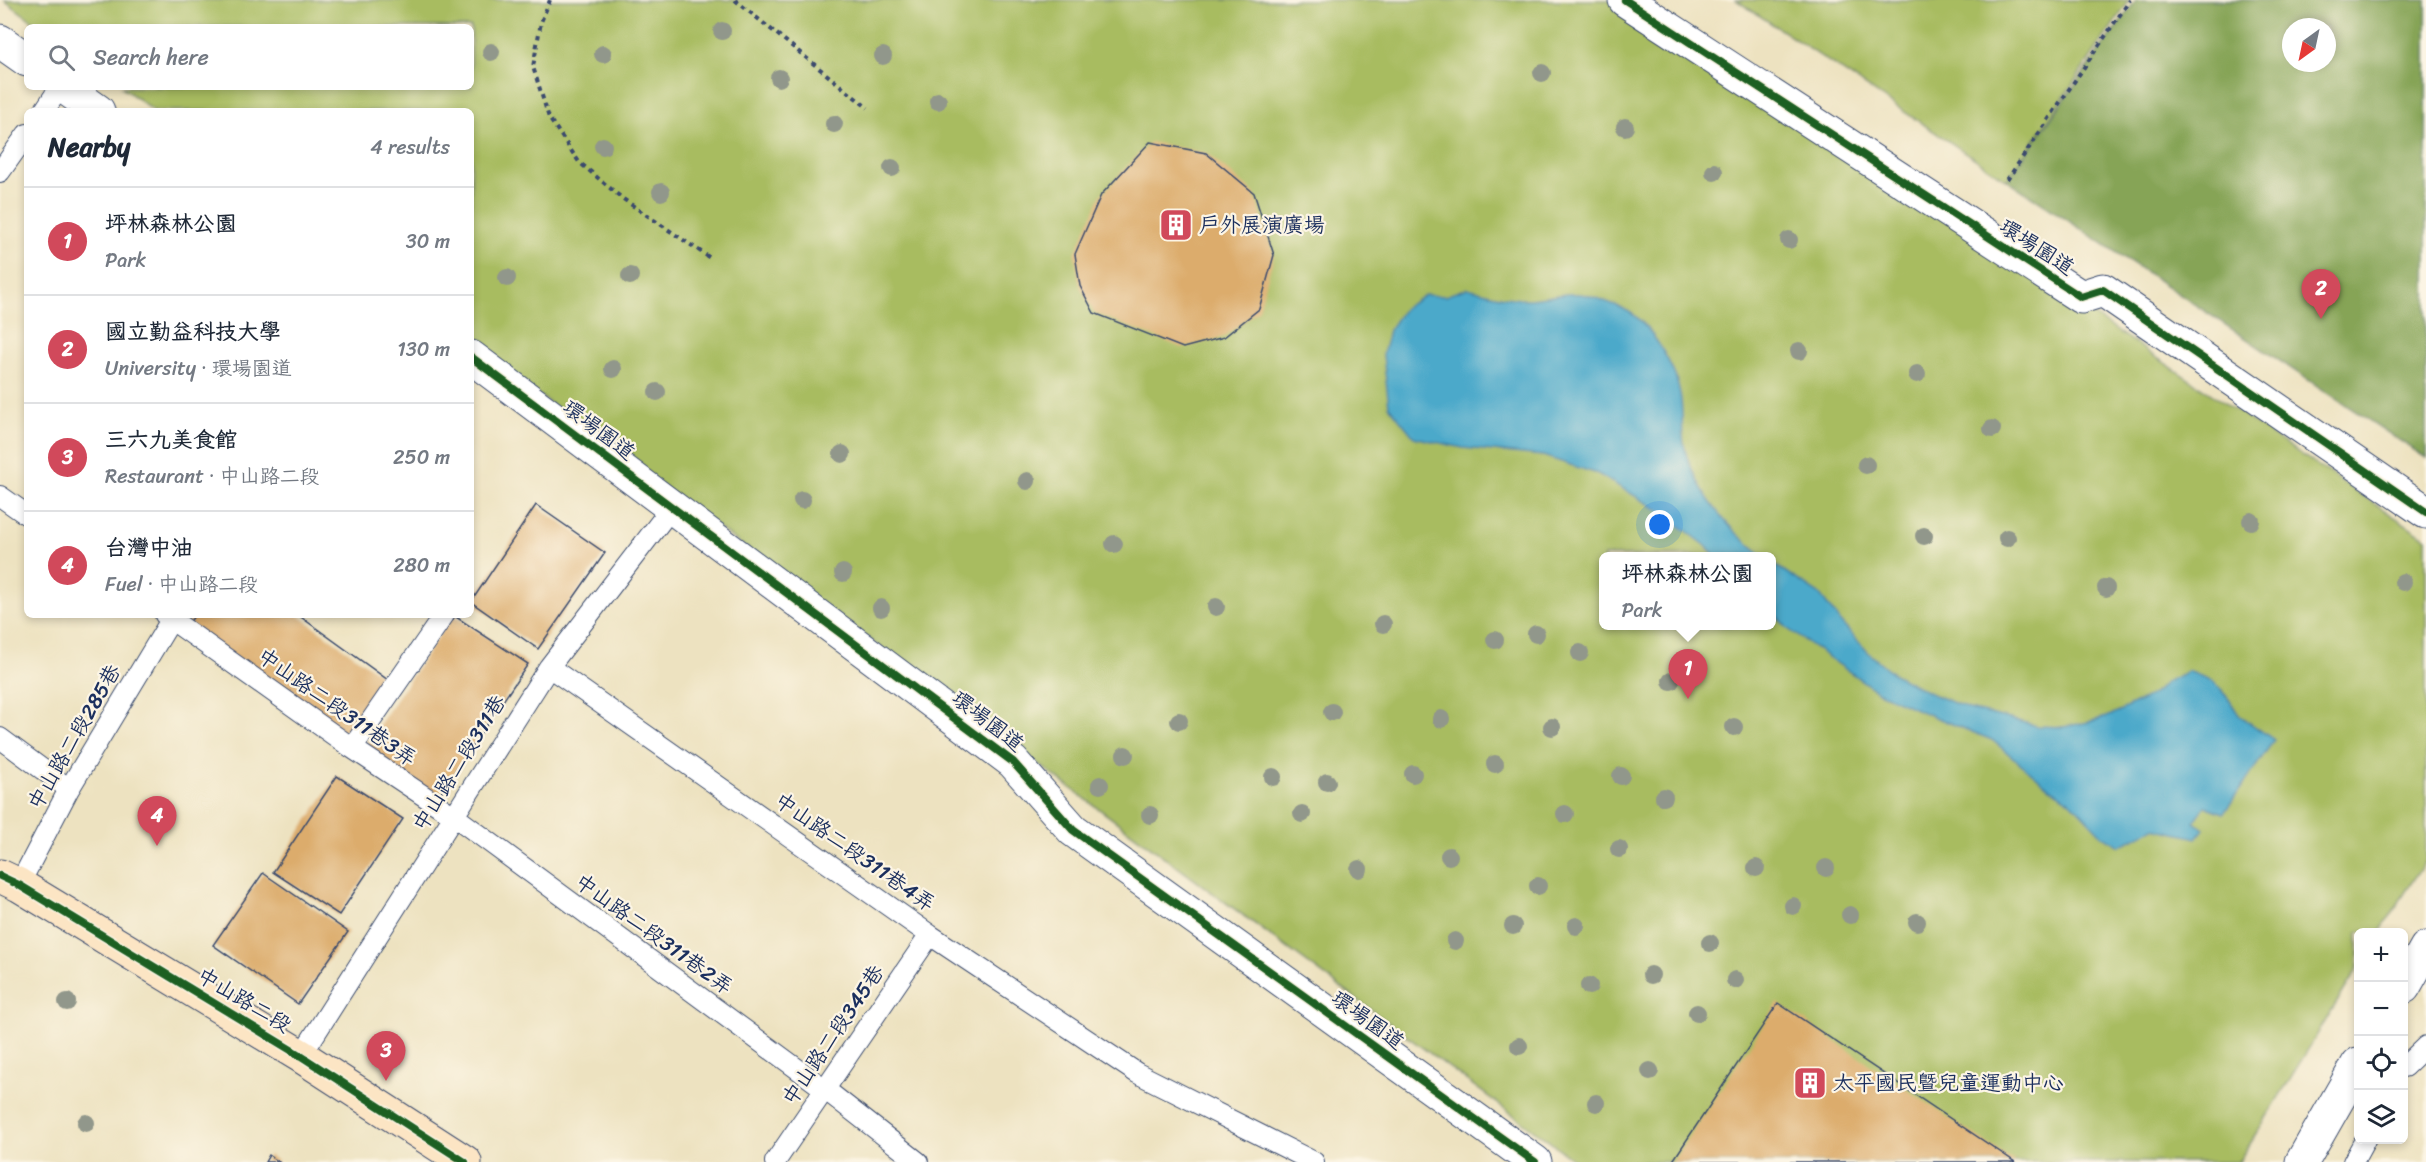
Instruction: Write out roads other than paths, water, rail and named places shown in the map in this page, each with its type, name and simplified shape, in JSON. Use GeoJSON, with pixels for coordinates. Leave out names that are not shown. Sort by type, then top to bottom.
{"type":"FeatureCollection","features":[{"type":"Feature","properties":{"kind":"street","name":"環場園道"},"geometry":{"type":"LineString","coordinates":[[1625,0],[2081,297],[2103,290],[2426,512]]}},
{"type":"Feature","properties":{"kind":"street"},"geometry":{"type":"LineString","coordinates":[[0,41],[24,58]]}},
{"type":"Feature","properties":{"kind":"street"},"geometry":{"type":"LineString","coordinates":[[66,90],[94,108]]}},
{"type":"Feature","properties":{"kind":"street","name":"環場園道"},"geometry":{"type":"LineString","coordinates":[[474,359],[1013,762],[1073,830],[1535,1162]]}},
{"type":"Feature","properties":{"kind":"street","name":"中山路二段"},"geometry":{"type":"LineString","coordinates":[[10,880],[301,1056],[465,1162]]}},
{"type":"Feature","properties":{"kind":"street"},"geometry":{"type":"LineString","coordinates":[[2413,983],[2426,948]]}},
{"type":"Feature","properties":{"kind":"street"},"geometry":{"type":"LineString","coordinates":[[2302,1162],[2354,1071]]}},
{"type":"Feature","properties":{"kind":"lane"},"geometry":{"type":"LineString","coordinates":[[46,108],[60,90]]}},
{"type":"Feature","properties":{"kind":"lane"},"geometry":{"type":"LineString","coordinates":[[0,172],[24,138]]}},
{"type":"Feature","properties":{"kind":"lane"},"geometry":{"type":"LineString","coordinates":[[0,496],[24,513]]}},
{"type":"Feature","properties":{"kind":"lane","name":"中山路二段311巷"},"geometry":{"type":"LineString","coordinates":[[301,1056],[549,667],[672,507]]}},
{"type":"Feature","properties":{"kind":"lane","name":"中山路二段285巷"},"geometry":{"type":"LineString","coordinates":[[10,880],[69,789],[169,618]]}},
{"type":"Feature","properties":{"kind":"lane","name":"中山路二段311巷3弄"},"geometry":{"type":"LineString","coordinates":[[173,618],[352,748],[454,816]]}},
{"type":"Feature","properties":{"kind":"lane"},"geometry":{"type":"LineString","coordinates":[[352,748],[442,618]]}},
{"type":"Feature","properties":{"kind":"lane","name":"中山路二段311巷4弄"},"geometry":{"type":"LineString","coordinates":[[549,667],[930,935],[1137,1073],[1314,1162]]}},
{"type":"Feature","properties":{"kind":"lane"},"geometry":{"type":"LineString","coordinates":[[0,738],[69,789]]}},
{"type":"Feature","properties":{"kind":"lane","name":"中山路二段311巷2弄"},"geometry":{"type":"LineString","coordinates":[[454,816],[826,1090],[918,1162]]}},
{"type":"Feature","properties":{"kind":"lane","name":"中山路二段345巷"},"geometry":{"type":"LineString","coordinates":[[775,1162],[930,935]]}},
{"type":"Feature","properties":{"kind":"lane"},"geometry":{"type":"LineString","coordinates":[[2408,1062],[2426,1046]]}},
{"type":"Feature","properties":{"kind":"lane"},"geometry":{"type":"LineString","coordinates":[[2353,1162],[2363,1144]]}},
{"type":"Feature","properties":{"kind":"water"},"geometry":{"type":"Polygon","coordinates":[[[1467,288],[1522,299],[1577,294],[1617,306],[1639,319],[1661,347],[1676,380],[1681,397],[1685,449],[1700,486],[1728,524],[1759,552],[1712,552],[1659,510],[1598,474],[1543,456],[1463,448],[1414,437],[1389,406],[1383,355],[1389,330],[1404,308],[1425,295],[1445,296],[1467,288]]]}},
{"type":"Feature","properties":{"kind":"water"},"geometry":{"type":"Polygon","coordinates":[[[1776,566],[1819,594],[1842,624],[1869,653],[1894,674],[1932,694],[1969,709],[2038,726],[2063,727],[2107,717],[2150,696],[2168,681],[2188,671],[2213,681],[2239,715],[2274,740],[2224,813],[2205,806],[2194,822],[2204,829],[2197,838],[2154,828],[2120,846],[2103,836],[2070,801],[2050,788],[1992,740],[1877,691],[1788,629],[1776,616],[1776,566]]]}},
{"type":"Feature","properties":{"kind":"place","name":"戶外展演廣場"},"geometry":{"type":"Point","coordinates":[1176,225]}},
{"type":"Feature","properties":{"kind":"place","name":"國立勤益科技大學"},"geometry":{"type":"Point","coordinates":[2321,319]}},
{"type":"Feature","properties":{"kind":"place","name":"坪林森林公園"},"geometry":{"type":"Point","coordinates":[1688,699]}},
{"type":"Feature","properties":{"kind":"place","name":"台灣中油"},"geometry":{"type":"Point","coordinates":[157,846]}},
{"type":"Feature","properties":{"kind":"place","name":"三六九美食館"},"geometry":{"type":"Point","coordinates":[386,1081]}},
{"type":"Feature","properties":{"kind":"place","name":"太平國民暨兒童運動中心"},"geometry":{"type":"Point","coordinates":[1810,1083]}}]}
